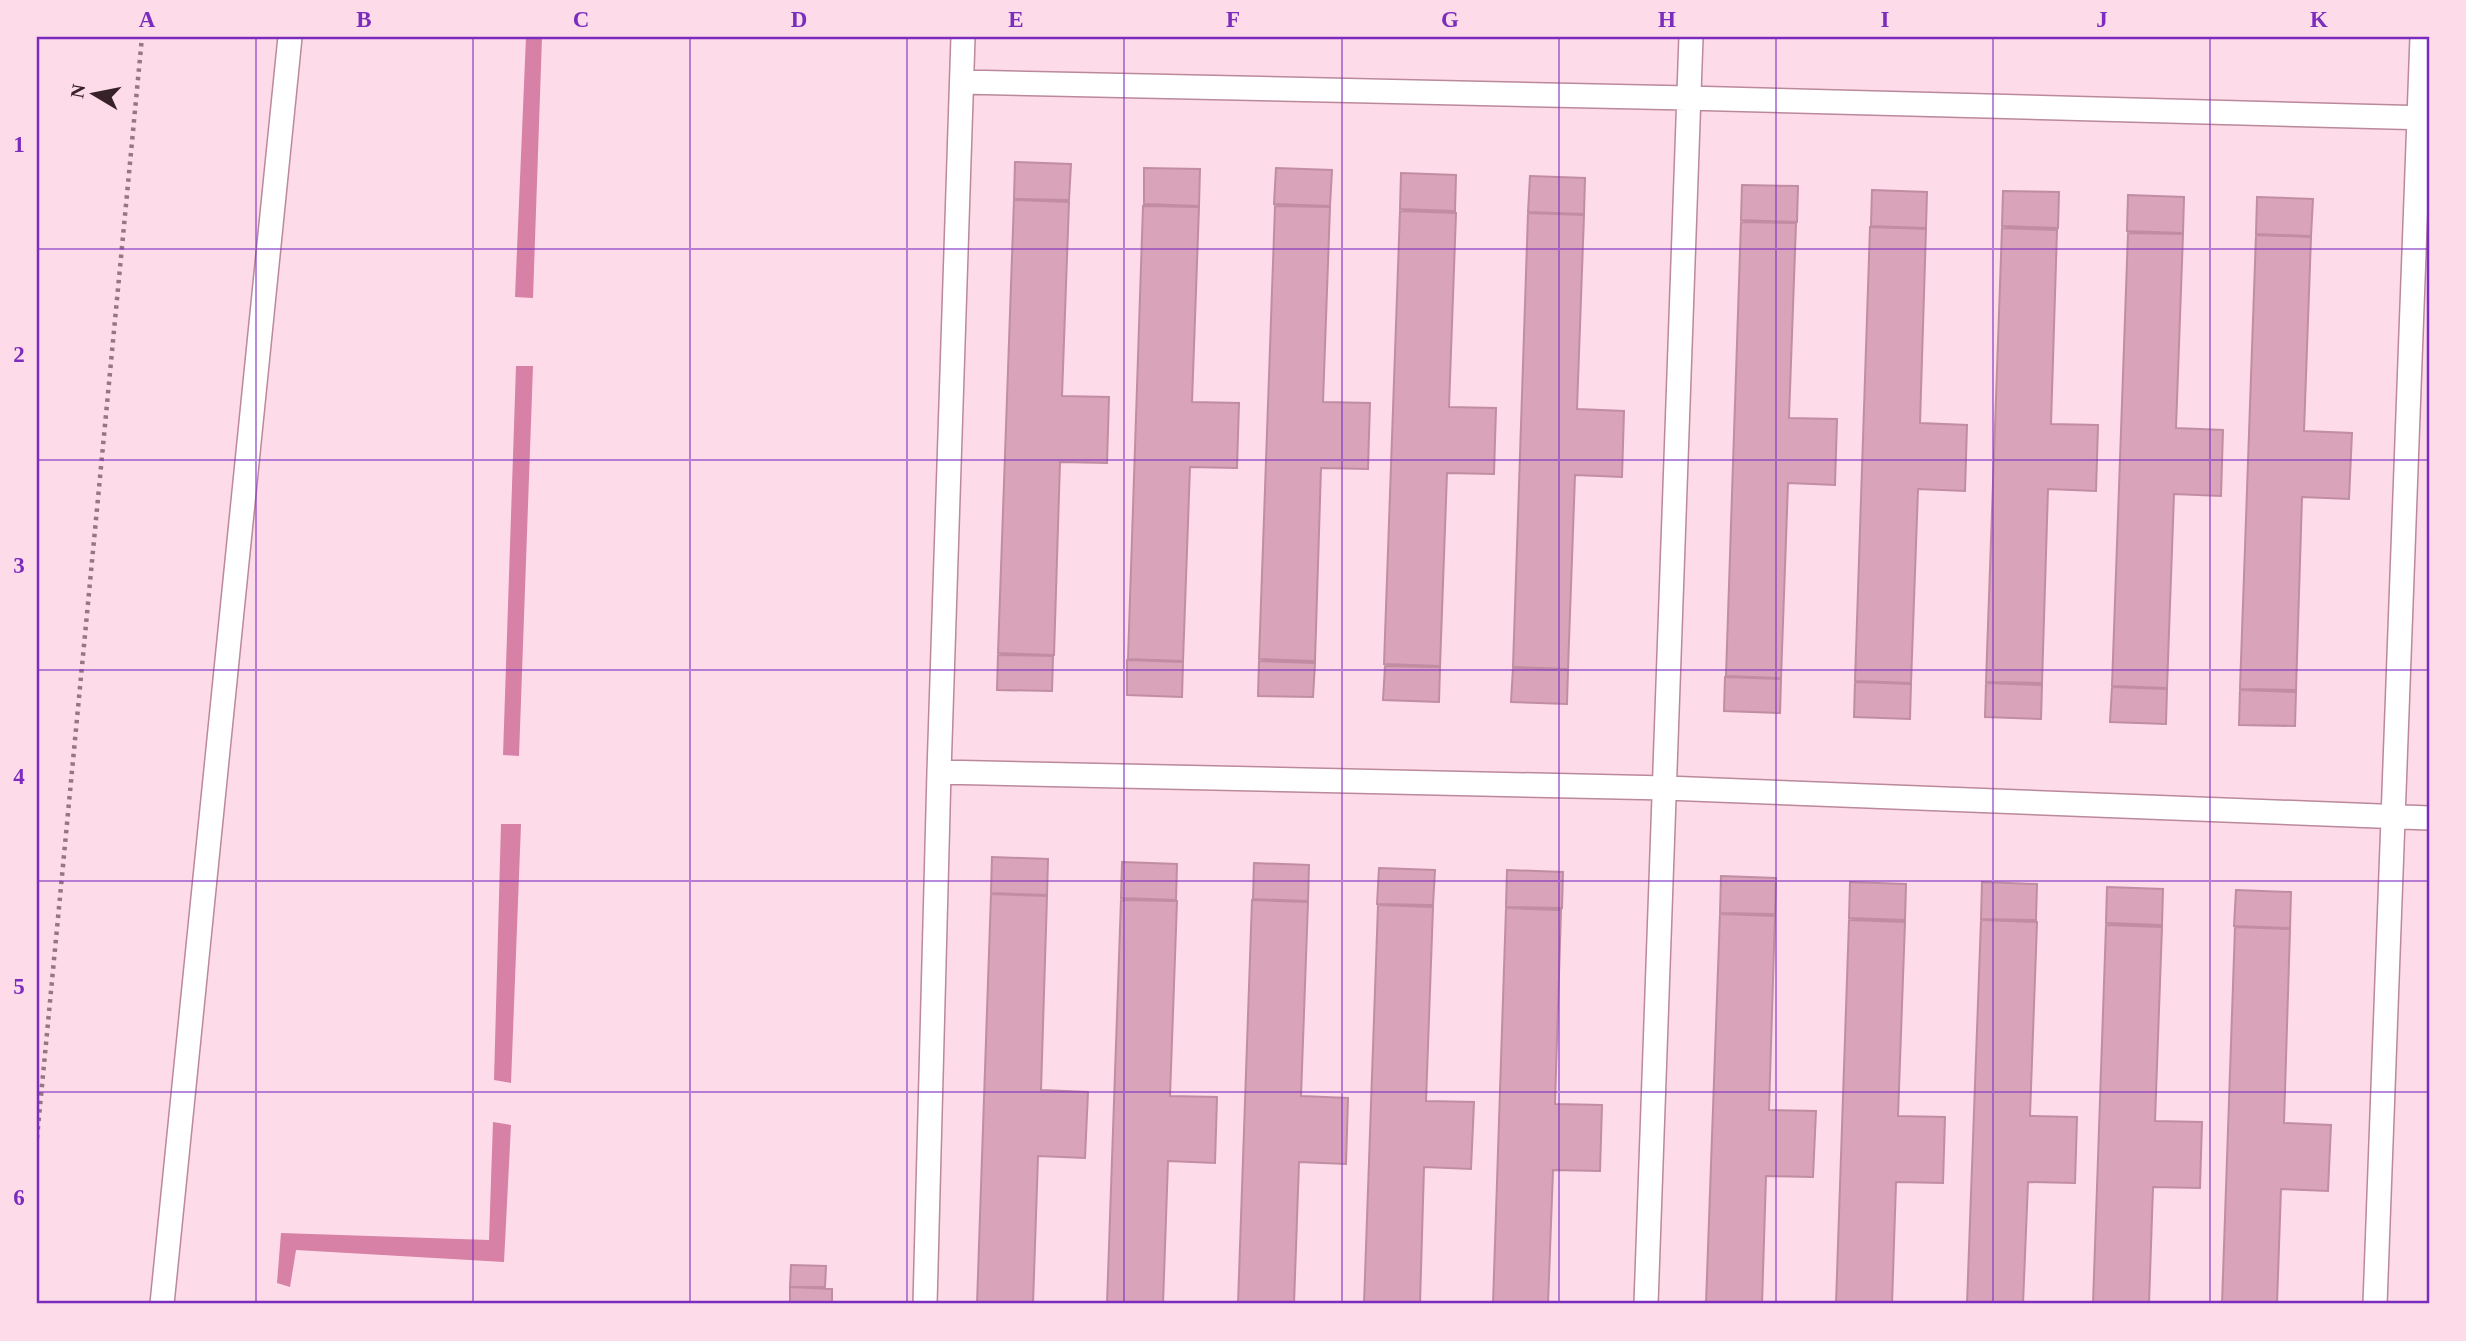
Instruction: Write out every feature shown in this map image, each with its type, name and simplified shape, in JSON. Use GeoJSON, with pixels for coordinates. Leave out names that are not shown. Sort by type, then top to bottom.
{"type":"FeatureCollection","features":[{"type":"Feature","properties":{"kind":"lane"},"geometry":{"type":"LineString","coordinates":[[162,1304],[290,37]]}},
{"type":"Feature","properties":{"kind":"lane"},"geometry":{"type":"LineString","coordinates":[[925,1304],[963,37]]}},
{"type":"Feature","properties":{"kind":"lane"},"geometry":{"type":"LineString","coordinates":[[1646,1304],[1691,37]]}},
{"type":"Feature","properties":{"kind":"lane"},"geometry":{"type":"LineString","coordinates":[[2375,1304],[2392,816],[2424,118],[2422,37]]}},
{"type":"Feature","properties":{"kind":"lane"},"geometry":{"type":"LineString","coordinates":[[962,82],[2424,118]]}},
{"type":"Feature","properties":{"kind":"lane"},"geometry":{"type":"LineString","coordinates":[[939,772],[1666,788],[2429,818]]}},
{"type":"Feature","properties":{"kind":"path"},"geometry":{"type":"LineString","coordinates":[[37,1138],[142,37]]}},
{"type":"Feature","properties":{"kind":"shaded area"},"geometry":{"type":"Polygon","coordinates":[[[526,37],[542,37],[533,298],[515,297],[526,37]]]}},
{"type":"Feature","properties":{"kind":"shaded area"},"geometry":{"type":"Polygon","coordinates":[[[516,366],[533,366],[519,756],[503,755],[516,366]]]}},
{"type":"Feature","properties":{"kind":"shaded area"},"geometry":{"type":"Polygon","coordinates":[[[501,824],[521,824],[511,1083],[494,1080],[501,824]]]}},
{"type":"Feature","properties":{"kind":"shaded area"},"geometry":{"type":"Polygon","coordinates":[[[493,1122],[511,1125],[504,1262],[296,1250],[290,1287],[277,1283],[281,1233],[489,1240],[493,1122]]]}},
{"type":"Feature","properties":{"kind":"building"},"geometry":{"type":"Polygon","coordinates":[[[1015,162],[1071,164],[1069,200],[1014,199],[1015,162]]]}},
{"type":"Feature","properties":{"kind":"building"},"geometry":{"type":"Polygon","coordinates":[[[1144,168],[1200,169],[1199,206],[1144,204],[1144,168]]]}},
{"type":"Feature","properties":{"kind":"building"},"geometry":{"type":"Polygon","coordinates":[[[1276,168],[1332,170],[1330,206],[1274,204],[1276,168]]]}},
{"type":"Feature","properties":{"kind":"building"},"geometry":{"type":"Polygon","coordinates":[[[1401,173],[1456,175],[1455,211],[1400,209],[1401,173]]]}},
{"type":"Feature","properties":{"kind":"building"},"geometry":{"type":"Polygon","coordinates":[[[1530,176],[1585,178],[1584,214],[1528,212],[1530,176]]]}},
{"type":"Feature","properties":{"kind":"building"},"geometry":{"type":"Polygon","coordinates":[[[1742,185],[1798,186],[1797,222],[1741,220],[1742,185]]]}},
{"type":"Feature","properties":{"kind":"building"},"geometry":{"type":"Polygon","coordinates":[[[1872,190],[1927,192],[1926,228],[1871,226],[1872,190]]]}},
{"type":"Feature","properties":{"kind":"building"},"geometry":{"type":"Polygon","coordinates":[[[2003,191],[2059,192],[2058,228],[2002,226],[2003,191]]]}},
{"type":"Feature","properties":{"kind":"building"},"geometry":{"type":"Polygon","coordinates":[[[2128,195],[2184,197],[2183,233],[2127,231],[2128,195]]]}},
{"type":"Feature","properties":{"kind":"building"},"geometry":{"type":"Polygon","coordinates":[[[2257,197],[2313,199],[2311,236],[2256,234],[2257,197]]]}},
{"type":"Feature","properties":{"kind":"building"},"geometry":{"type":"Polygon","coordinates":[[[1014,200],[1069,202],[1062,396],[1109,397],[1107,463],[1060,462],[1054,655],[998,653],[1014,200]]]}},
{"type":"Feature","properties":{"kind":"building"},"geometry":{"type":"Polygon","coordinates":[[[1143,206],[1199,207],[1192,402],[1239,403],[1237,468],[1190,467],[1183,661],[1128,659],[1143,206]]]}},
{"type":"Feature","properties":{"kind":"building"},"geometry":{"type":"Polygon","coordinates":[[[1275,206],[1330,207],[1323,402],[1370,403],[1368,469],[1321,468],[1315,661],[1259,659],[1275,206]]]}},
{"type":"Feature","properties":{"kind":"building"},"geometry":{"type":"Polygon","coordinates":[[[1400,211],[1456,213],[1449,407],[1496,408],[1494,474],[1447,473],[1440,666],[1384,664],[1400,211]]]}},
{"type":"Feature","properties":{"kind":"building"},"geometry":{"type":"Polygon","coordinates":[[[1528,213],[1584,215],[1577,409],[1624,411],[1622,477],[1575,475],[1568,669],[1513,667],[1528,213]]]}},
{"type":"Feature","properties":{"kind":"building"},"geometry":{"type":"Polygon","coordinates":[[[1741,222],[1796,223],[1789,418],[1837,419],[1835,485],[1788,483],[1781,678],[1726,676],[1741,222]]]}},
{"type":"Feature","properties":{"kind":"building"},"geometry":{"type":"Polygon","coordinates":[[[1870,227],[1926,229],[1920,423],[1967,425],[1965,491],[1918,489],[1911,683],[1855,681],[1870,227]]]}},
{"type":"Feature","properties":{"kind":"building"},"geometry":{"type":"Polygon","coordinates":[[[2002,228],[2057,230],[2051,424],[2098,425],[2096,491],[2048,489],[2042,683],[1986,682],[2002,228]]]}},
{"type":"Feature","properties":{"kind":"building"},"geometry":{"type":"Polygon","coordinates":[[[2128,233],[2183,234],[2176,428],[2223,430],[2221,496],[2174,494],[2167,688],[2112,686],[2128,233]]]}},
{"type":"Feature","properties":{"kind":"building"},"geometry":{"type":"Polygon","coordinates":[[[2256,235],[2311,237],[2304,431],[2352,433],[2349,499],[2302,497],[2296,690],[2240,689],[2256,235]]]}},
{"type":"Feature","properties":{"kind":"building"},"geometry":{"type":"Polygon","coordinates":[[[998,655],[1053,656],[1052,691],[997,690],[998,655]]]}},
{"type":"Feature","properties":{"kind":"building"},"geometry":{"type":"Polygon","coordinates":[[[1127,660],[1183,662],[1182,697],[1127,695],[1127,660]]]}},
{"type":"Feature","properties":{"kind":"building"},"geometry":{"type":"Polygon","coordinates":[[[1259,661],[1315,663],[1313,697],[1258,696],[1259,661]]]}},
{"type":"Feature","properties":{"kind":"building"},"geometry":{"type":"Polygon","coordinates":[[[1385,666],[1440,667],[1439,702],[1383,700],[1385,666]]]}},
{"type":"Feature","properties":{"kind":"building"},"geometry":{"type":"Polygon","coordinates":[[[1513,668],[1568,670],[1567,704],[1511,702],[1513,668]]]}},
{"type":"Feature","properties":{"kind":"building"},"geometry":{"type":"Polygon","coordinates":[[[1725,677],[1781,679],[1780,713],[1724,711],[1725,677]]]}},
{"type":"Feature","properties":{"kind":"building"},"geometry":{"type":"Polygon","coordinates":[[[1855,682],[1911,684],[1910,719],[1854,717],[1855,682]]]}},
{"type":"Feature","properties":{"kind":"building"},"geometry":{"type":"Polygon","coordinates":[[[1986,683],[2042,685],[2041,719],[1985,717],[1986,683]]]}},
{"type":"Feature","properties":{"kind":"building"},"geometry":{"type":"Polygon","coordinates":[[[2112,687],[2167,689],[2166,724],[2110,722],[2112,687]]]}},
{"type":"Feature","properties":{"kind":"building"},"geometry":{"type":"Polygon","coordinates":[[[2240,690],[2296,692],[2295,726],[2239,725],[2240,690]]]}},
{"type":"Feature","properties":{"kind":"building"},"geometry":{"type":"Polygon","coordinates":[[[992,857],[1048,859],[1047,895],[991,893],[992,857]]]}},
{"type":"Feature","properties":{"kind":"building"},"geometry":{"type":"Polygon","coordinates":[[[1122,862],[1177,864],[1176,900],[1121,898],[1122,862]]]}},
{"type":"Feature","properties":{"kind":"building"},"geometry":{"type":"Polygon","coordinates":[[[1254,863],[1309,865],[1308,901],[1253,899],[1254,863]]]}},
{"type":"Feature","properties":{"kind":"building"},"geometry":{"type":"Polygon","coordinates":[[[1379,868],[1435,870],[1433,905],[1377,904],[1379,868]]]}},
{"type":"Feature","properties":{"kind":"building"},"geometry":{"type":"Polygon","coordinates":[[[1507,870],[1563,872],[1562,908],[1506,907],[1507,870]]]}},
{"type":"Feature","properties":{"kind":"building"},"geometry":{"type":"Polygon","coordinates":[[[1721,876],[1776,878],[1775,914],[1720,913],[1721,876]]]}},
{"type":"Feature","properties":{"kind":"building"},"geometry":{"type":"Polygon","coordinates":[[[1850,882],[1906,884],[1905,920],[1849,918],[1850,882]]]}},
{"type":"Feature","properties":{"kind":"building"},"geometry":{"type":"Polygon","coordinates":[[[1982,882],[2037,884],[2036,920],[1981,919],[1982,882]]]}},
{"type":"Feature","properties":{"kind":"building"},"geometry":{"type":"Polygon","coordinates":[[[2107,887],[2163,889],[2162,925],[2106,923],[2107,887]]]}},
{"type":"Feature","properties":{"kind":"building"},"geometry":{"type":"Polygon","coordinates":[[[2236,890],[2291,892],[2290,928],[2234,926],[2236,890]]]}},
{"type":"Feature","properties":{"kind":"building"},"geometry":{"type":"Polygon","coordinates":[[[991,894],[1047,896],[1041,1090],[1088,1092],[1085,1158],[1038,1156],[1033,1304],[977,1304],[991,894]]]}},
{"type":"Feature","properties":{"kind":"building"},"geometry":{"type":"Polygon","coordinates":[[[1121,900],[1177,901],[1170,1096],[1217,1097],[1215,1163],[1168,1161],[1163,1304],[1107,1304],[1121,900]]]}},
{"type":"Feature","properties":{"kind":"building"},"geometry":{"type":"Polygon","coordinates":[[[1252,900],[1308,902],[1301,1096],[1348,1098],[1346,1164],[1299,1162],[1294,1304],[1238,1304],[1252,900]]]}},
{"type":"Feature","properties":{"kind":"building"},"geometry":{"type":"Polygon","coordinates":[[[1378,905],[1433,907],[1426,1101],[1474,1102],[1471,1169],[1424,1167],[1420,1304],[1364,1304],[1378,905]]]}},
{"type":"Feature","properties":{"kind":"building"},"geometry":{"type":"Polygon","coordinates":[[[1506,908],[1561,910],[1555,1104],[1602,1105],[1600,1171],[1553,1170],[1548,1304],[1493,1304],[1506,908]]]}},
{"type":"Feature","properties":{"kind":"building"},"geometry":{"type":"Polygon","coordinates":[[[1720,914],[1775,916],[1769,1110],[1816,1111],[1813,1177],[1766,1176],[1762,1304],[1706,1304],[1720,914]]]}},
{"type":"Feature","properties":{"kind":"building"},"geometry":{"type":"Polygon","coordinates":[[[1849,920],[1905,922],[1898,1116],[1945,1117],[1943,1183],[1896,1182],[1892,1304],[1836,1304],[1849,920]]]}},
{"type":"Feature","properties":{"kind":"building"},"geometry":{"type":"Polygon","coordinates":[[[1981,920],[2037,922],[2030,1116],[2077,1117],[2075,1183],[2028,1182],[2023,1304],[1967,1304],[1981,920]]]}},
{"type":"Feature","properties":{"kind":"building"},"geometry":{"type":"Polygon","coordinates":[[[2106,925],[2162,927],[2155,1121],[2202,1122],[2200,1188],[2153,1187],[2149,1304],[2093,1304],[2106,925]]]}},
{"type":"Feature","properties":{"kind":"building"},"geometry":{"type":"Polygon","coordinates":[[[2235,927],[2290,929],[2284,1123],[2331,1125],[2328,1191],[2281,1189],[2277,1304],[2222,1304],[2235,927]]]}},
{"type":"Feature","properties":{"kind":"building"},"geometry":{"type":"Polygon","coordinates":[[[791,1265],[826,1266],[825,1287],[790,1287],[791,1265]]]}},
{"type":"Feature","properties":{"kind":"building"},"geometry":{"type":"Polygon","coordinates":[[[790,1287],[832,1289],[832,1304],[790,1304],[790,1287]]]}}]}
